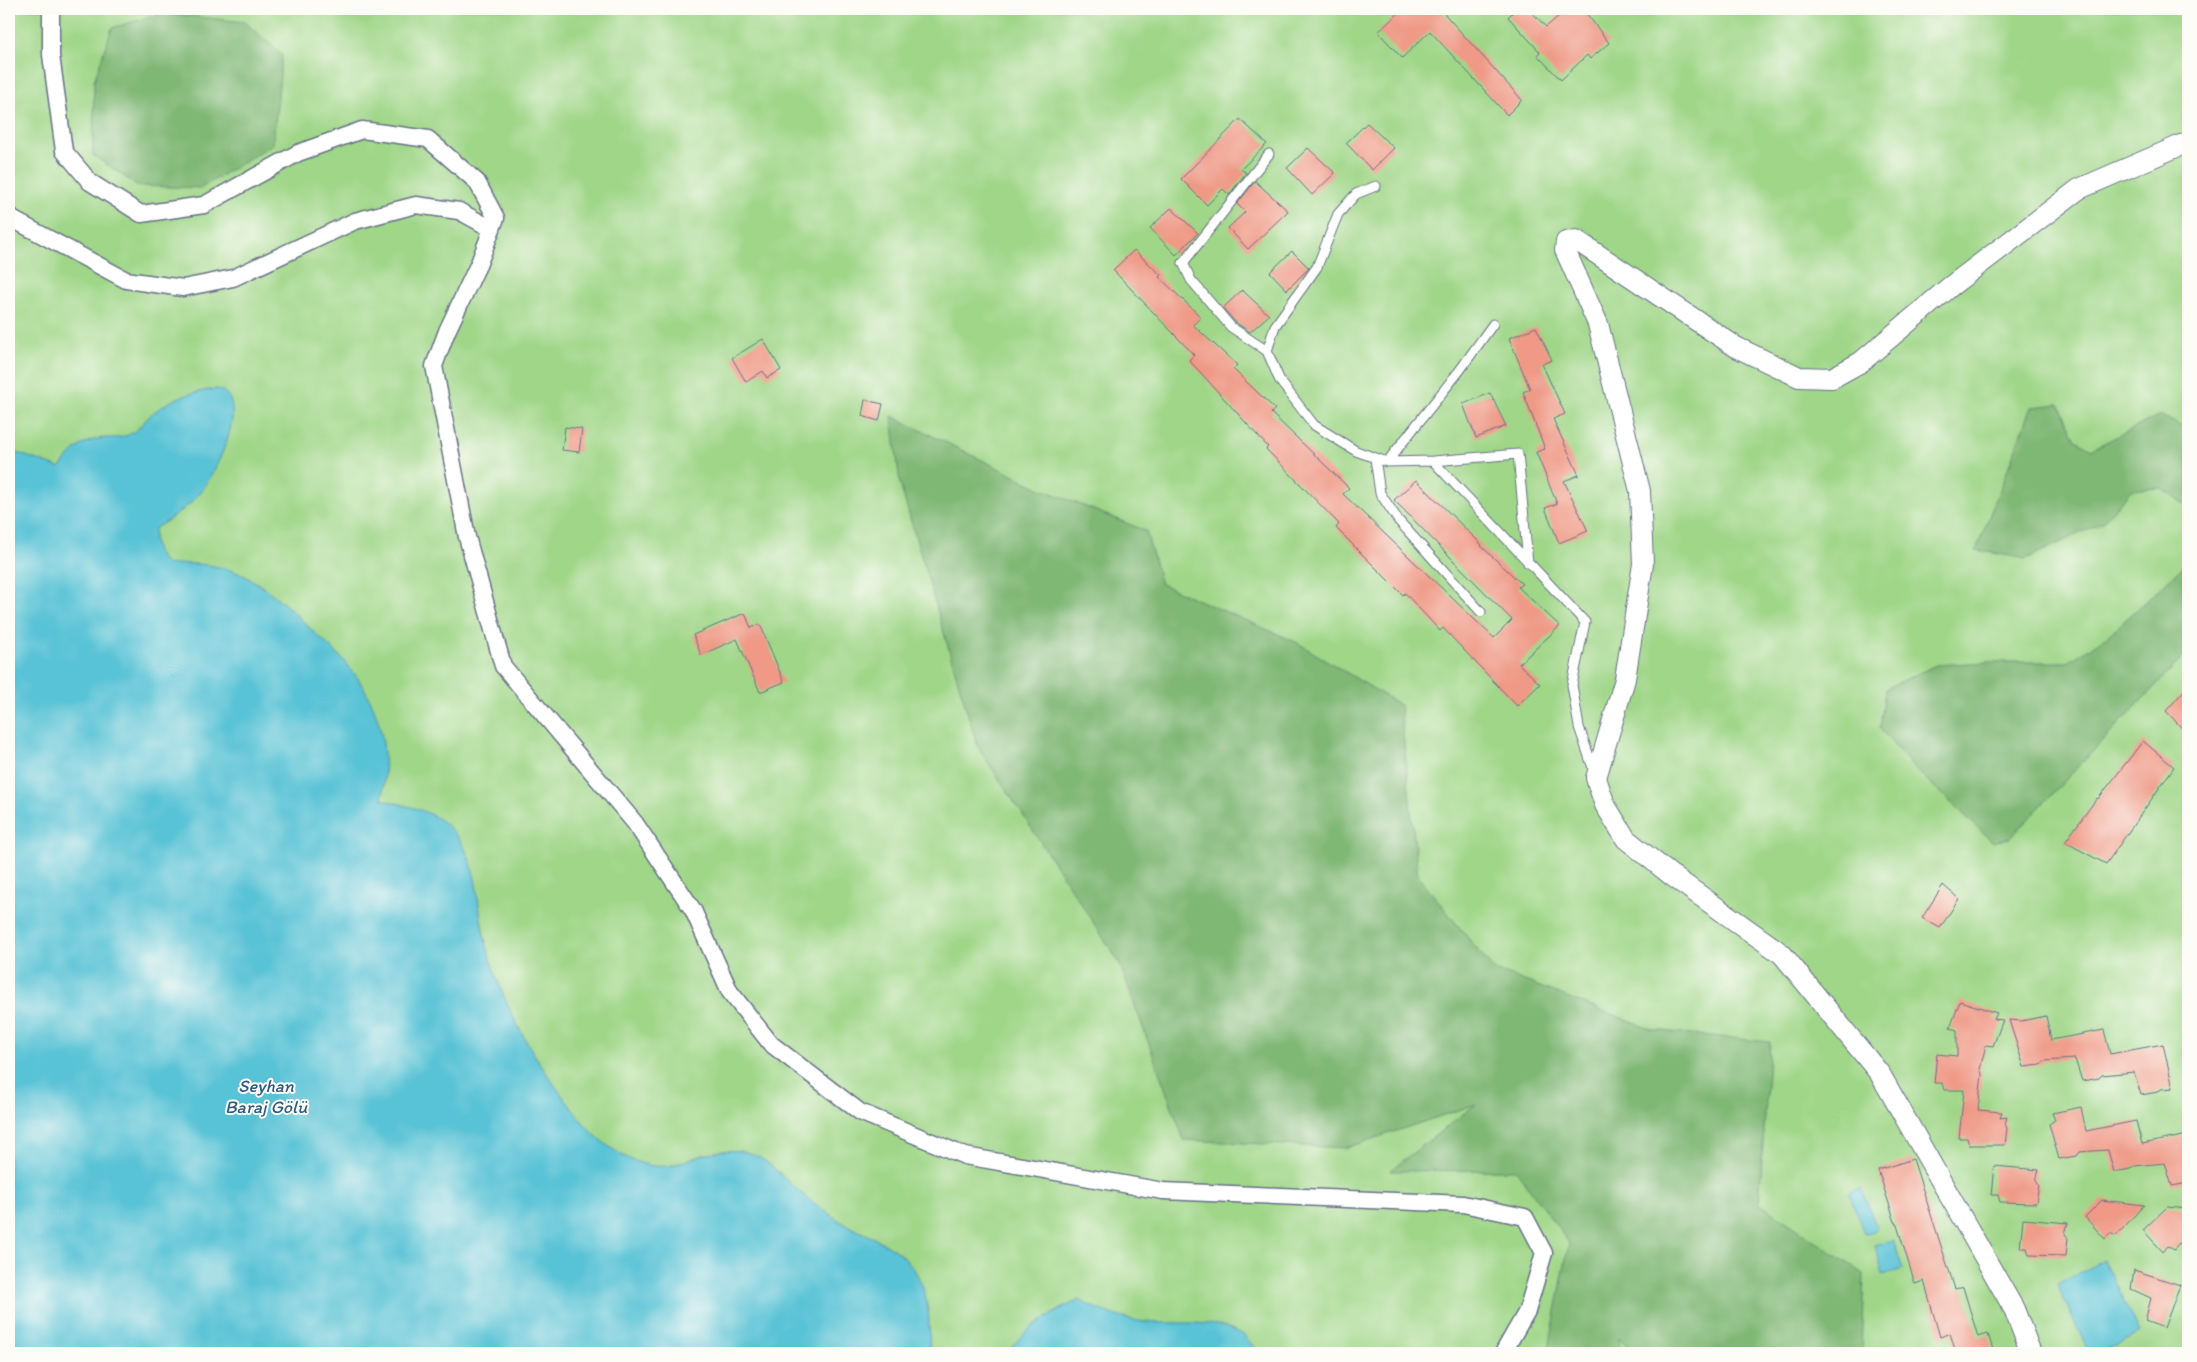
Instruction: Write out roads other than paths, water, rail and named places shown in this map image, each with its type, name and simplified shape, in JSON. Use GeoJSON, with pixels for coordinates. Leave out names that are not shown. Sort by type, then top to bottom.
{"type":"FeatureCollection","features":[{"type":"Feature","properties":{"kind":"street"},"geometry":{"type":"LineString","coordinates":[[51,9],[51,55],[64,150],[90,182],[141,214],[204,205],[298,153],[362,130],[428,139],[477,182],[496,218],[447,331],[434,366],[467,537],[503,666],[635,823],[693,910],[730,992],[771,1044],[860,1112],[965,1156],[1163,1191],[1463,1204],[1525,1217],[1544,1253],[1528,1311],[1503,1353]]}},
{"type":"Feature","properties":{"kind":"street"},"geometry":{"type":"LineString","coordinates":[[2032,1353],[2014,1310],[1880,1074],[1782,954],[1671,875],[1626,839],[1605,805],[1596,778],[1625,679],[1643,564],[1640,491],[1598,324],[1564,250],[1566,242],[1576,240],[1584,244],[1736,347],[1799,378],[1832,378],[1861,362],[1951,286],[2079,189],[2180,145],[2188,144]]}},
{"type":"Feature","properties":{"kind":"street"},"geometry":{"type":"LineString","coordinates":[[9,214],[14,220],[126,280],[183,288],[233,278],[356,221],[416,205],[459,211],[492,229]]}},
{"type":"Feature","properties":{"kind":"lane"},"geometry":{"type":"LineString","coordinates":[[1269,154],[1183,263],[1191,280],[1231,327],[1266,351],[1280,382],[1314,425],[1356,451],[1387,462],[1433,461],[1518,454],[1528,563]]}},
{"type":"Feature","properties":{"kind":"lane"},"geometry":{"type":"LineString","coordinates":[[1266,351],[1275,326],[1318,266],[1338,214],[1356,194],[1376,186]]}},
{"type":"Feature","properties":{"kind":"lane"},"geometry":{"type":"LineString","coordinates":[[1387,462],[1460,370],[1493,324]]}},
{"type":"Feature","properties":{"kind":"lane"},"geometry":{"type":"LineString","coordinates":[[1376,458],[1380,493],[1389,507],[1398,520],[1481,612]]}},
{"type":"Feature","properties":{"kind":"lane"},"geometry":{"type":"LineString","coordinates":[[1433,461],[1585,622],[1572,685],[1579,727],[1596,778]]}},
{"type":"Feature","properties":{"kind":"water","name":"Seyhan Baraj Gölü"},"geometry":{"type":"Polygon","coordinates":[[[218,389],[228,396],[232,407],[232,421],[228,437],[222,454],[201,492],[180,512],[155,528],[155,543],[160,557],[167,565],[211,565],[245,576],[261,585],[276,596],[336,653],[357,677],[367,693],[380,726],[385,762],[382,799],[413,807],[440,820],[456,835],[464,847],[473,872],[482,925],[491,961],[507,1004],[539,1062],[569,1105],[592,1132],[619,1153],[647,1165],[666,1166],[707,1154],[732,1150],[749,1153],[763,1160],[816,1205],[840,1221],[889,1246],[906,1259],[919,1278],[926,1298],[929,1320],[929,1353],[9,1353],[9,450],[60,468],[74,451],[85,443],[98,439],[129,435],[154,412],[169,402],[193,393],[218,389]]]}},
{"type":"Feature","properties":{"kind":"water"},"geometry":{"type":"Polygon","coordinates":[[[1862,1188],[1877,1230],[1864,1234],[1849,1192],[1862,1188]]]}},
{"type":"Feature","properties":{"kind":"water"},"geometry":{"type":"Polygon","coordinates":[[[1893,1240],[1903,1269],[1883,1275],[1875,1245],[1893,1240]]]}},
{"type":"Feature","properties":{"kind":"water"},"geometry":{"type":"Polygon","coordinates":[[[2104,1260],[2139,1333],[2100,1353],[2089,1353],[2057,1284],[2104,1260]]]}},
{"type":"Feature","properties":{"kind":"water"},"geometry":{"type":"Polygon","coordinates":[[[1079,1300],[1111,1314],[1136,1321],[1193,1323],[1229,1328],[1245,1337],[1258,1353],[1008,1353],[1022,1335],[1031,1328],[1079,1300]]]}}]}
